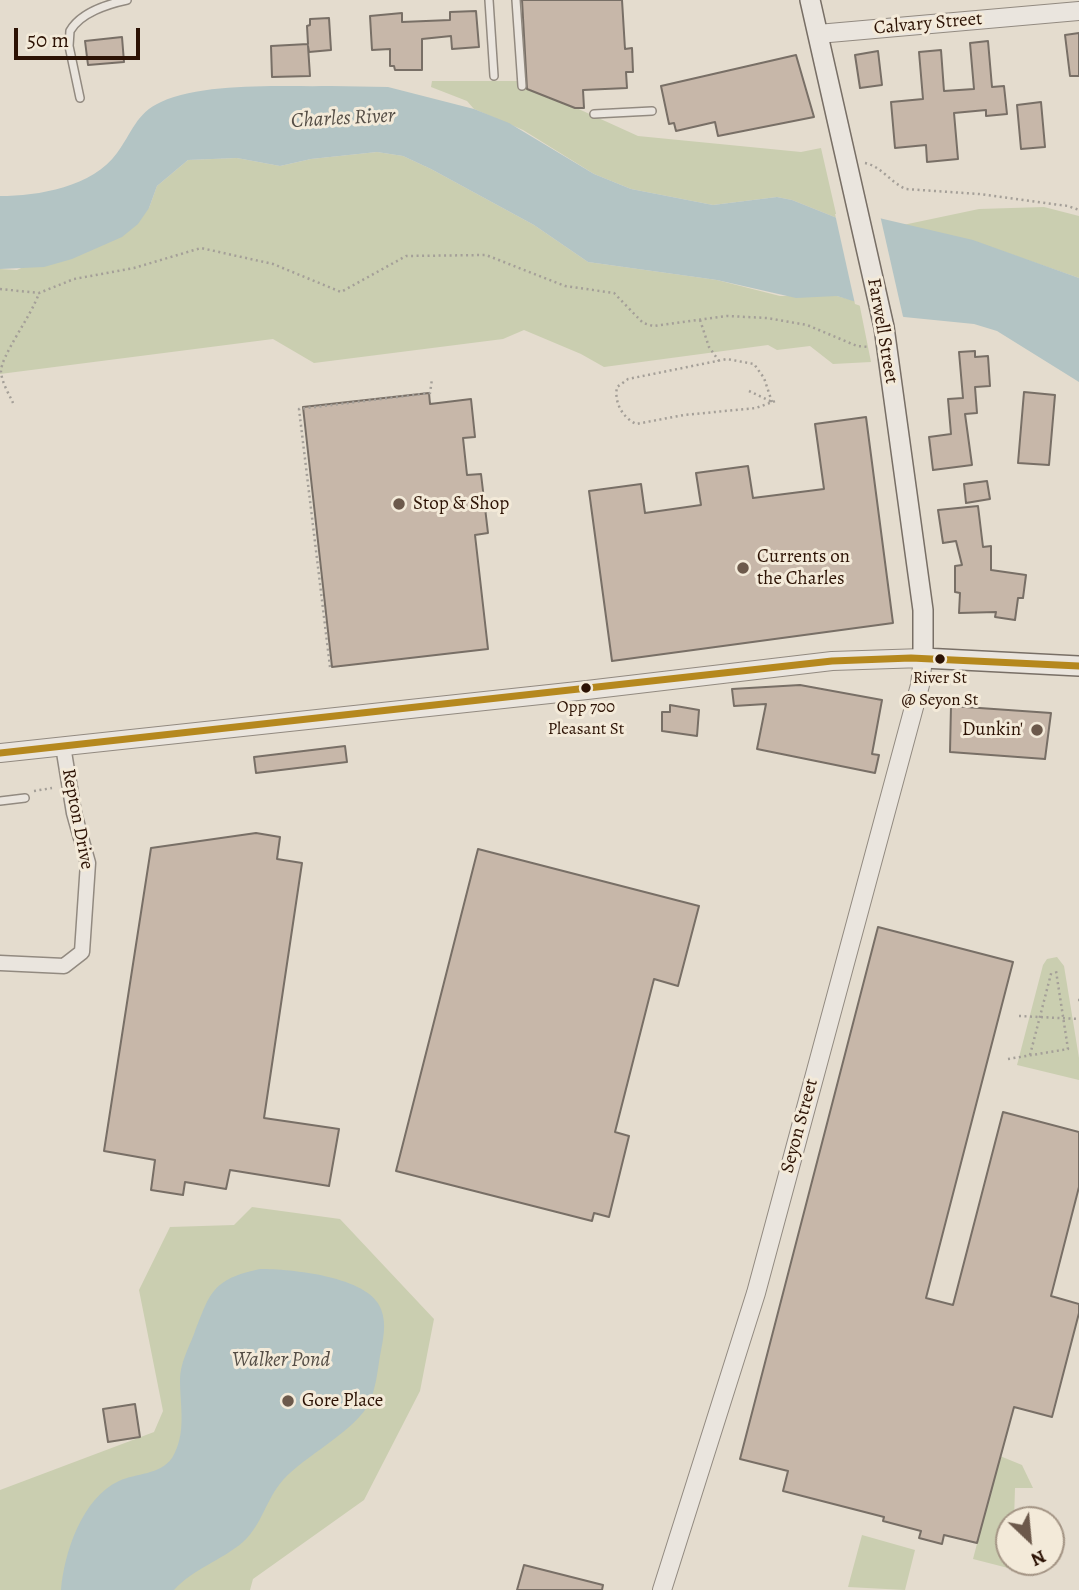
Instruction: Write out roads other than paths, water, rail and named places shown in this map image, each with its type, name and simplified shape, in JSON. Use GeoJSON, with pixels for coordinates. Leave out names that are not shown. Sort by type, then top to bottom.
{"type":"FeatureCollection","features":[{"type":"Feature","properties":{"kind":"main road","name":"Farwell Street"},"geometry":{"type":"LineString","coordinates":[[811,4],[884,327],[923,610],[923,658]]}},
{"type":"Feature","properties":{"kind":"main road"},"geometry":{"type":"LineString","coordinates":[[923,658],[1079,666]]}},
{"type":"Feature","properties":{"kind":"street","name":"Calvary Street"},"geometry":{"type":"LineString","coordinates":[[818,34],[1079,11]]}},
{"type":"Feature","properties":{"kind":"street"},"geometry":{"type":"LineString","coordinates":[[0,753],[494,700],[832,660],[923,658]]}},
{"type":"Feature","properties":{"kind":"street","name":"Seyon Street"},"geometry":{"type":"LineString","coordinates":[[662,1590],[753,1304],[920,685],[923,658]]}},
{"type":"Feature","properties":{"kind":"street","name":"Repton Drive"},"geometry":{"type":"LineString","coordinates":[[0,963],[64,966],[82,952],[89,874],[72,806],[63,746]]}},
{"type":"Feature","properties":{"kind":"lane"},"geometry":{"type":"LineString","coordinates":[[80,98],[69,46],[70,31],[81,19],[105,6],[127,0]]}},
{"type":"Feature","properties":{"kind":"lane"},"geometry":{"type":"LineString","coordinates":[[489,0],[494,76]]}},
{"type":"Feature","properties":{"kind":"lane"},"geometry":{"type":"LineString","coordinates":[[516,0],[522,86]]}},
{"type":"Feature","properties":{"kind":"lane"},"geometry":{"type":"LineString","coordinates":[[594,114],[652,111]]}},
{"type":"Feature","properties":{"kind":"lane"},"geometry":{"type":"LineString","coordinates":[[0,801],[25,798]]}},
{"type":"Feature","properties":{"kind":"water","name":"Charles River"},"geometry":{"type":"Polygon","coordinates":[[[388,87],[474,109],[509,123],[594,174],[631,189],[713,205],[777,197],[792,200],[837,218],[879,218],[973,240],[1079,278],[1079,382],[997,331],[974,324],[904,317],[837,296],[796,298],[717,280],[588,262],[534,225],[431,169],[403,156],[377,152],[311,159],[280,166],[237,158],[188,160],[157,186],[149,208],[138,224],[122,237],[72,259],[44,267],[0,269],[0,196],[47,191],[79,182],[94,174],[107,165],[117,153],[140,118],[161,102],[221,88],[388,87]]]}},
{"type":"Feature","properties":{"kind":"water","name":"Walker Pond"},"geometry":{"type":"Polygon","coordinates":[[[260,1269],[327,1277],[361,1289],[374,1298],[383,1315],[384,1332],[376,1382],[367,1407],[350,1426],[283,1480],[255,1528],[243,1542],[190,1576],[174,1590],[61,1590],[66,1560],[77,1528],[95,1500],[119,1481],[161,1468],[177,1449],[181,1430],[181,1368],[209,1298],[222,1283],[260,1269]]]}},
{"type":"Feature","properties":{"kind":"place","name":"Stop & Shop"},"geometry":{"type":"Point","coordinates":[399,504]}},
{"type":"Feature","properties":{"kind":"place","name":"Currents on the Charles"},"geometry":{"type":"Point","coordinates":[743,568]}},
{"type":"Feature","properties":{"kind":"place","name":"River St @ Seyon St"},"geometry":{"type":"Point","coordinates":[940,659]}},
{"type":"Feature","properties":{"kind":"place","name":"Opp 700 Pleasant St"},"geometry":{"type":"Point","coordinates":[586,688]}},
{"type":"Feature","properties":{"kind":"place","name":"Dunkin'"},"geometry":{"type":"Point","coordinates":[1037,730]}},
{"type":"Feature","properties":{"kind":"place","name":"Gore Place"},"geometry":{"type":"Point","coordinates":[288,1401]}}]}
